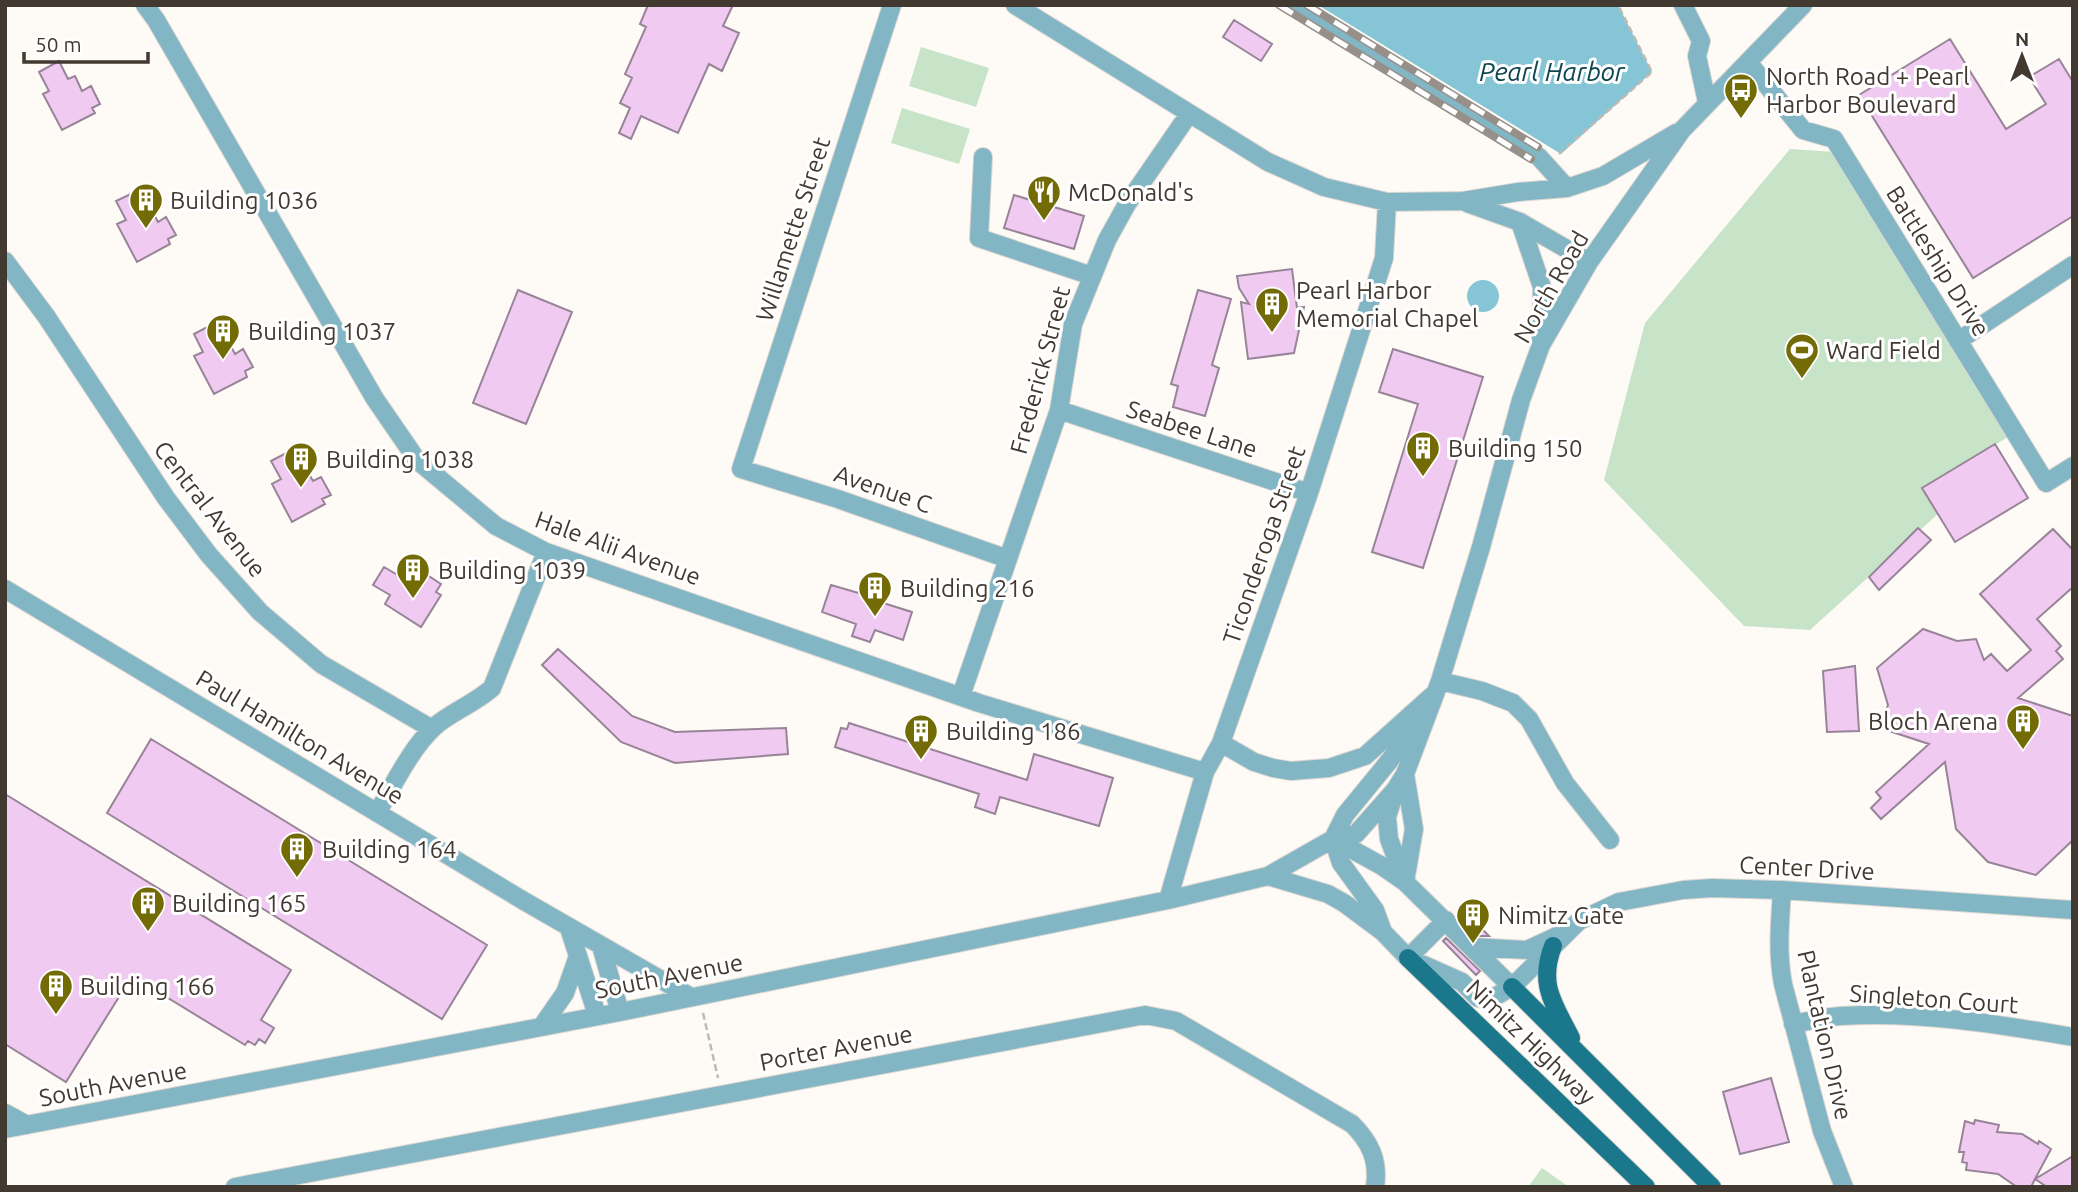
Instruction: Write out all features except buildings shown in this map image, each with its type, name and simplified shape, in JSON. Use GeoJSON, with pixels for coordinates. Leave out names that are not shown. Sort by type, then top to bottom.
{"type":"FeatureCollection","features":[{"type":"Feature","properties":{"kind":"main road"},"geometry":{"type":"LineString","coordinates":[[1553,946],[1548,958],[1547,989],[1579,1054]]}},
{"type":"Feature","properties":{"kind":"main road","name":"Nimitz Highway"},"geometry":{"type":"LineString","coordinates":[[1408,958],[1646,1187]]}},
{"type":"Feature","properties":{"kind":"main road","name":"Nimitz Highway"},"geometry":{"type":"LineString","coordinates":[[1512,986],[1713,1187]]}},
{"type":"Feature","properties":{"kind":"street","name":"Hale Alii Avenue"},"geometry":{"type":"LineString","coordinates":[[145,5],[156,19],[375,399],[417,460],[496,526],[546,552],[961,696],[1205,772]]}},
{"type":"Feature","properties":{"kind":"street","name":"Willamette Street"},"geometry":{"type":"LineString","coordinates":[[741,469],[892,5]]}},
{"type":"Feature","properties":{"kind":"street"},"geometry":{"type":"LineString","coordinates":[[1292,5],[1539,156],[1567,188]]}},
{"type":"Feature","properties":{"kind":"street"},"geometry":{"type":"LineString","coordinates":[[1683,5],[1701,41],[1697,56],[1707,102]]}},
{"type":"Feature","properties":{"kind":"street","name":"North Road"},"geometry":{"type":"LineString","coordinates":[[1332,839],[1356,834],[1395,790],[1405,774],[1438,687],[1481,547],[1521,400],[1541,345],[1589,262],[1682,130],[1803,5]]}},
{"type":"Feature","properties":{"kind":"street"},"geometry":{"type":"LineString","coordinates":[[1025,8],[1188,114],[1268,162],[1324,187],[1387,202],[1463,201],[1518,192],[1567,188],[1603,176],[1682,130]]}},
{"type":"Feature","properties":{"kind":"street","name":"Battleship Drive"},"geometry":{"type":"LineString","coordinates":[[1748,62],[1803,130],[1834,139],[2046,483],[2073,466]]}},
{"type":"Feature","properties":{"kind":"street","name":"Frederick Street"},"geometry":{"type":"LineString","coordinates":[[961,696],[1059,410],[1073,324],[1107,240],[1127,204],[1188,114]]}},
{"type":"Feature","properties":{"kind":"street"},"geometry":{"type":"LineString","coordinates":[[983,157],[979,238],[1093,276]]}},
{"type":"Feature","properties":{"kind":"street"},"geometry":{"type":"LineString","coordinates":[[1463,201],[1520,222],[1589,262]]}},
{"type":"Feature","properties":{"kind":"street","name":"Ticonderoga Street"},"geometry":{"type":"LineString","coordinates":[[1168,900],[1205,772],[1221,743],[1309,493],[1384,258],[1387,202]]}},
{"type":"Feature","properties":{"kind":"street"},"geometry":{"type":"LineString","coordinates":[[1520,222],[1542,287],[1541,345]]}},
{"type":"Feature","properties":{"kind":"street","name":"Central Avenue"},"geometry":{"type":"LineString","coordinates":[[5,261],[46,316],[166,498],[209,555],[260,612],[321,664],[432,729]]}},
{"type":"Feature","properties":{"kind":"street"},"geometry":{"type":"LineString","coordinates":[[1958,341],[2073,265]]}},
{"type":"Feature","properties":{"kind":"street","name":"Seabee Lane"},"geometry":{"type":"LineString","coordinates":[[1059,410],[1309,493]]}},
{"type":"Feature","properties":{"kind":"street","name":"Avenue C"},"geometry":{"type":"LineString","coordinates":[[741,469],[838,499],[1008,559]]}},
{"type":"Feature","properties":{"kind":"street"},"geometry":{"type":"LineString","coordinates":[[377,813],[424,737],[432,729],[478,701],[492,688],[546,552]]}},
{"type":"Feature","properties":{"kind":"street","name":"Paul Hamilton Avenue"},"geometry":{"type":"LineString","coordinates":[[5,589],[569,928],[695,997]]}},
{"type":"Feature","properties":{"kind":"street"},"geometry":{"type":"LineString","coordinates":[[1221,743],[1254,762],[1273,768],[1310,771],[1329,768],[1365,756],[1438,687],[1482,691],[1513,703],[1529,719],[1565,783],[1610,840]]}},
{"type":"Feature","properties":{"kind":"street","name":"North Road"},"geometry":{"type":"LineString","coordinates":[[1332,839],[1345,815],[1390,760],[1438,687]]}},
{"type":"Feature","properties":{"kind":"street"},"geometry":{"type":"LineString","coordinates":[[1405,774],[1414,829],[1405,882]]}},
{"type":"Feature","properties":{"kind":"street"},"geometry":{"type":"LineString","coordinates":[[1395,790],[1387,817],[1389,839],[1405,882]]}},
{"type":"Feature","properties":{"kind":"street"},"geometry":{"type":"LineString","coordinates":[[1332,839],[1382,866],[1405,882],[1446,920],[1512,986],[1489,1000],[1478,998],[1462,982],[1408,958],[1446,920]]}},
{"type":"Feature","properties":{"kind":"street"},"geometry":{"type":"LineString","coordinates":[[1332,839],[1341,863],[1375,909],[1383,932]]}},
{"type":"Feature","properties":{"kind":"street","name":"South Avenue"},"geometry":{"type":"LineString","coordinates":[[5,1129],[620,1012],[1168,900],[1268,876],[1332,839]]}},
{"type":"Feature","properties":{"kind":"street"},"geometry":{"type":"LineString","coordinates":[[1268,876],[1328,894],[1383,932]]}},
{"type":"Feature","properties":{"kind":"street","name":"Center Drive"},"geometry":{"type":"LineString","coordinates":[[1512,986],[1579,921],[1619,902],[1683,890],[1782,890],[2073,910]]}},
{"type":"Feature","properties":{"kind":"street","name":"Plantation Drive"},"geometry":{"type":"LineString","coordinates":[[1782,890],[1778,961],[1822,1131],[1844,1187]]}},
{"type":"Feature","properties":{"kind":"street"},"geometry":{"type":"LineString","coordinates":[[569,928],[597,1015]]}},
{"type":"Feature","properties":{"kind":"street"},"geometry":{"type":"LineString","coordinates":[[1473,947],[1527,950],[1569,930]]}},
{"type":"Feature","properties":{"kind":"street","name":"Nimitz Highway"},"geometry":{"type":"LineString","coordinates":[[1383,932],[1408,958]]}},
{"type":"Feature","properties":{"kind":"street"},"geometry":{"type":"LineString","coordinates":[[601,946],[620,1012]]}},
{"type":"Feature","properties":{"kind":"street"},"geometry":{"type":"LineString","coordinates":[[542,1026],[565,993],[578,956]]}},
{"type":"Feature","properties":{"kind":"street","name":"Porter Avenue"},"geometry":{"type":"LineString","coordinates":[[235,1187],[1134,1015],[1155,1015],[1186,1026],[1352,1124],[1370,1145],[1374,1157],[1375,1187]]}},
{"type":"Feature","properties":{"kind":"street","name":"Singleton Court"},"geometry":{"type":"LineString","coordinates":[[1793,1024],[1840,1016],[1904,1016],[1990,1023],[2073,1037]]}},
{"type":"Feature","properties":{"kind":"street"},"geometry":{"type":"LineString","coordinates":[[5,1113],[27,1125]]}},
{"type":"Feature","properties":{"kind":"path"},"geometry":{"type":"LineString","coordinates":[[1561,154],[1652,72],[1618,5]]}},
{"type":"Feature","properties":{"kind":"path"},"geometry":{"type":"LineString","coordinates":[[695,997],[722,1095]]}},
{"type":"Feature","properties":{"kind":"green space"},"geometry":{"type":"Polygon","coordinates":[[[921,47],[989,68],[976,107],[909,86],[921,47]]]}},
{"type":"Feature","properties":{"kind":"green space"},"geometry":{"type":"Polygon","coordinates":[[[902,108],[970,129],[959,164],[891,143],[902,108]]]}},
{"type":"Feature","properties":{"kind":"green space","name":"Ward Field"},"geometry":{"type":"Polygon","coordinates":[[[1790,149],[1835,152],[2008,437],[1923,488],[1938,514],[1810,630],[1744,626],[1604,480],[1645,323],[1790,149]]]}},
{"type":"Feature","properties":{"kind":"green space"},"geometry":{"type":"Polygon","coordinates":[[[1542,1168],[1569,1187],[1528,1187],[1542,1168]]]}},
{"type":"Feature","properties":{"kind":"water","name":"Pearl Harbor"},"geometry":{"type":"Polygon","coordinates":[[[1318,5],[1618,5],[1652,72],[1561,154],[1318,5]]]}},
{"type":"Feature","properties":{"kind":"water"},"geometry":{"type":"Polygon","coordinates":[[[1483,280],[1494,285],[1499,296],[1494,307],[1483,312],[1472,307],[1467,296],[1472,285],[1483,280]]]}},
{"type":"Feature","properties":{"kind":"railway"},"geometry":{"type":"LineString","coordinates":[[1279,5],[1531,159]]}},
{"type":"Feature","properties":{"kind":"railway"},"geometry":{"type":"LineString","coordinates":[[1307,5],[1538,147]]}},
{"type":"Feature","properties":{"kind":"place","name":"North Road + Pearl Harbor Boulevard"},"geometry":{"type":"Point","coordinates":[1741,120]}},
{"type":"Feature","properties":{"kind":"place","name":"McDonald's"},"geometry":{"type":"Point","coordinates":[1044,222]}},
{"type":"Feature","properties":{"kind":"place","name":"Building 1036"},"geometry":{"type":"Point","coordinates":[146,230]}},
{"type":"Feature","properties":{"kind":"place","name":"Pearl Harbor Memorial Chapel"},"geometry":{"type":"Point","coordinates":[1272,334]}},
{"type":"Feature","properties":{"kind":"place","name":"Building 1037"},"geometry":{"type":"Point","coordinates":[223,361]}},
{"type":"Feature","properties":{"kind":"place","name":"Ward Field"},"geometry":{"type":"Point","coordinates":[1802,380]}},
{"type":"Feature","properties":{"kind":"place","name":"Building 150"},"geometry":{"type":"Point","coordinates":[1423,478]}},
{"type":"Feature","properties":{"kind":"place","name":"Building 1038"},"geometry":{"type":"Point","coordinates":[301,489]}},
{"type":"Feature","properties":{"kind":"place","name":"Building 1039"},"geometry":{"type":"Point","coordinates":[413,600]}},
{"type":"Feature","properties":{"kind":"place","name":"Building 216"},"geometry":{"type":"Point","coordinates":[875,618]}},
{"type":"Feature","properties":{"kind":"place","name":"Bloch Arena"},"geometry":{"type":"Point","coordinates":[2023,751]}},
{"type":"Feature","properties":{"kind":"place","name":"Building 186"},"geometry":{"type":"Point","coordinates":[921,761]}},
{"type":"Feature","properties":{"kind":"place","name":"Building 164"},"geometry":{"type":"Point","coordinates":[297,879]}},
{"type":"Feature","properties":{"kind":"place","name":"Building 165"},"geometry":{"type":"Point","coordinates":[148,933]}},
{"type":"Feature","properties":{"kind":"place","name":"Nimitz Gate"},"geometry":{"type":"Point","coordinates":[1473,945]}},
{"type":"Feature","properties":{"kind":"place","name":"Building 166"},"geometry":{"type":"Point","coordinates":[56,1016]}}]}
